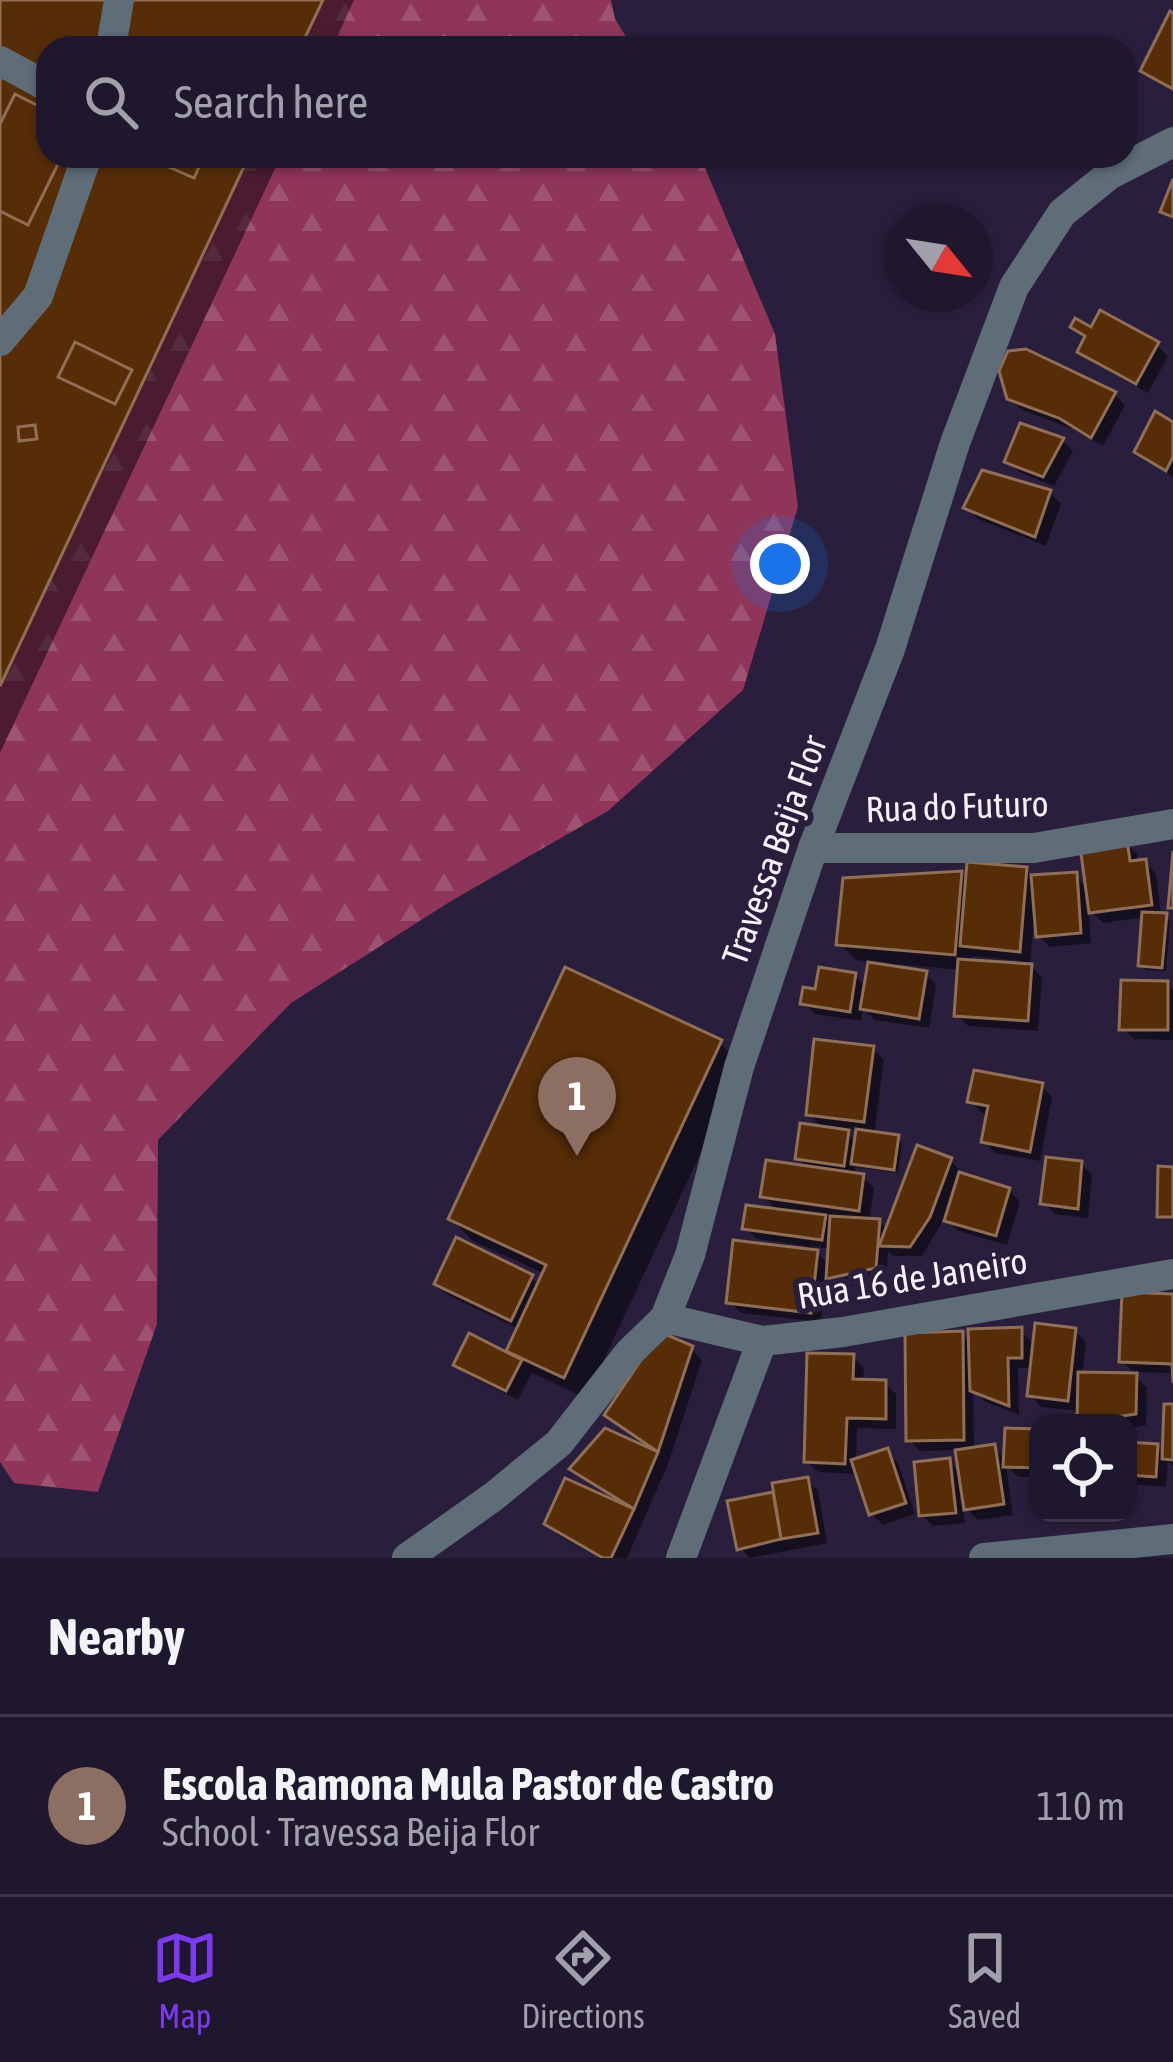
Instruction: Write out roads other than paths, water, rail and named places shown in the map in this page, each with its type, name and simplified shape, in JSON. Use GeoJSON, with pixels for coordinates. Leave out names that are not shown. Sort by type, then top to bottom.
{"type":"FeatureCollection","features":[{"type":"Feature","properties":{"kind":"street"},"geometry":{"type":"LineString","coordinates":[[114,36],[119,0]]}},
{"type":"Feature","properties":{"kind":"street"},"geometry":{"type":"LineString","coordinates":[[0,61],[36,80]]}},
{"type":"Feature","properties":{"kind":"street","name":"Travessa Beija Flor"},"geometry":{"type":"LineString","coordinates":[[1137,161],[1173,142]]}},
{"type":"Feature","properties":{"kind":"street"},"geometry":{"type":"LineString","coordinates":[[0,340],[38,296],[83,168]]}},
{"type":"Feature","properties":{"kind":"street","name":"Travessa Beija Flor"},"geometry":{"type":"LineString","coordinates":[[407,1558],[559,1443],[629,1353],[665,1318],[690,1255],[739,1067],[813,848],[890,649],[955,442],[1013,287],[1062,214],[1123,168]]}},
{"type":"Feature","properties":{"kind":"street","name":"Rua do Futuro"},"geometry":{"type":"LineString","coordinates":[[813,848],[1034,848],[1173,824]]}},
{"type":"Feature","properties":{"kind":"street","name":"Rua 16 de Janeiro"},"geometry":{"type":"LineString","coordinates":[[665,1318],[762,1341],[843,1332],[1173,1274]]}},
{"type":"Feature","properties":{"kind":"street"},"geometry":{"type":"LineString","coordinates":[[681,1558],[762,1341]]}},
{"type":"Feature","properties":{"kind":"street"},"geometry":{"type":"LineString","coordinates":[[984,1558],[1173,1539]]}},
{"type":"Feature","properties":{"kind":"place","name":"Escola Ramona Mula Pastor de Castro"},"geometry":{"type":"Point","coordinates":[577,1156]}}]}
